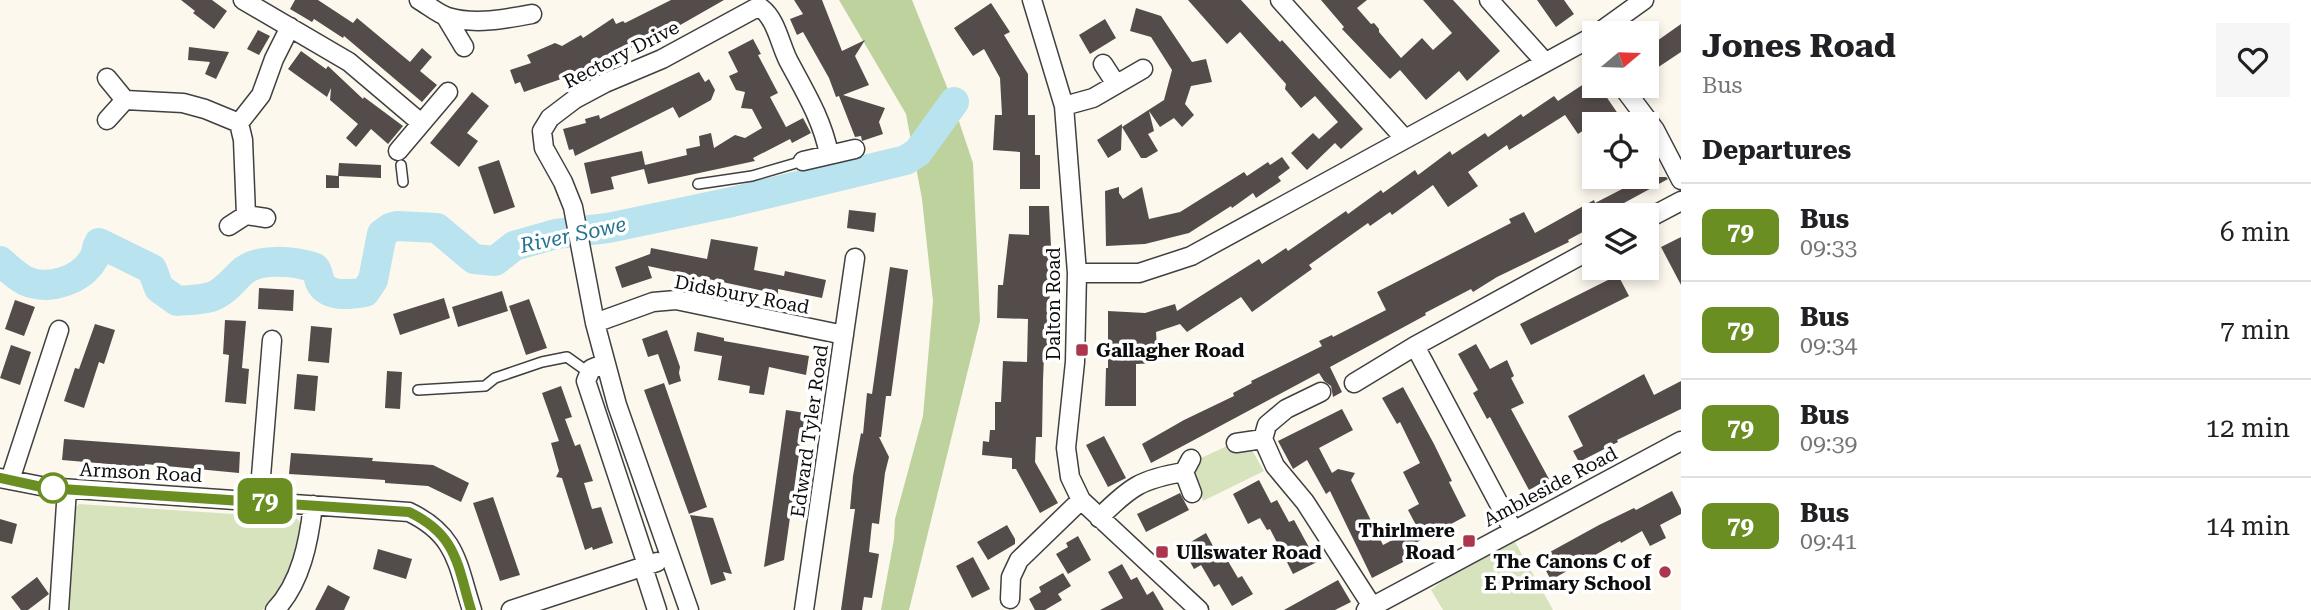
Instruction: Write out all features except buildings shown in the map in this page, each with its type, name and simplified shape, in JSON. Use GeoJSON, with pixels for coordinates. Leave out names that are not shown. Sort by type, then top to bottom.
{"type":"FeatureCollection","features":[{"type":"Feature","properties":{"kind":"street"},"geometry":{"type":"LineString","coordinates":[[243,0],[349,62],[421,123]]}},
{"type":"Feature","properties":{"kind":"street"},"geometry":{"type":"LineString","coordinates":[[419,0],[446,17],[478,21],[532,14]]}},
{"type":"Feature","properties":{"kind":"street","name":"Dalton Road"},"geometry":{"type":"LineString","coordinates":[[1032,0],[1064,106],[1077,273],[1075,362],[1066,448],[1070,477],[1081,500],[1199,610]]}},
{"type":"Feature","properties":{"kind":"street"},"geometry":{"type":"LineString","coordinates":[[1280,0],[1404,138]]}},
{"type":"Feature","properties":{"kind":"street"},"geometry":{"type":"LineString","coordinates":[[1489,0],[1545,62]]}},
{"type":"Feature","properties":{"kind":"street"},"geometry":{"type":"LineString","coordinates":[[1617,21],[1644,0]]}},
{"type":"Feature","properties":{"kind":"street","name":"Rectory Drive"},"geometry":{"type":"LineString","coordinates":[[689,610],[617,405],[595,323],[573,207],[544,148],[542,131],[550,118],[575,99],[662,59],[761,4],[771,20],[787,59],[817,111],[829,154]]}},
{"type":"Feature","properties":{"kind":"street"},"geometry":{"type":"LineString","coordinates":[[446,17],[464,47]]}},
{"type":"Feature","properties":{"kind":"street"},"geometry":{"type":"LineString","coordinates":[[239,123],[261,95],[274,59],[290,27]]}},
{"type":"Feature","properties":{"kind":"street"},"geometry":{"type":"LineString","coordinates":[[1077,273],[1139,273],[1191,256],[1404,138],[1582,45]]}},
{"type":"Feature","properties":{"kind":"street"},"geometry":{"type":"LineString","coordinates":[[1103,64],[1116,84]]}},
{"type":"Feature","properties":{"kind":"street"},"geometry":{"type":"LineString","coordinates":[[1064,106],[1093,98],[1143,69]]}},
{"type":"Feature","properties":{"kind":"street"},"geometry":{"type":"LineString","coordinates":[[107,78],[125,100],[183,103],[239,123]]}},
{"type":"Feature","properties":{"kind":"street"},"geometry":{"type":"LineString","coordinates":[[399,158],[421,123],[448,92]]}},
{"type":"Feature","properties":{"kind":"street"},"geometry":{"type":"LineString","coordinates":[[1631,98],[1655,130],[1681,180]]}},
{"type":"Feature","properties":{"kind":"street"},"geometry":{"type":"LineString","coordinates":[[107,120],[125,100]]}},
{"type":"Feature","properties":{"kind":"street"},"geometry":{"type":"LineString","coordinates":[[239,123],[243,140],[246,215]]}},
{"type":"Feature","properties":{"kind":"street"},"geometry":{"type":"LineString","coordinates":[[803,161],[855,149]]}},
{"type":"Feature","properties":{"kind":"street"},"geometry":{"type":"LineString","coordinates":[[1659,213],[1681,201]]}},
{"type":"Feature","properties":{"kind":"street"},"geometry":{"type":"LineString","coordinates":[[229,226],[246,215],[266,218]]}},
{"type":"Feature","properties":{"kind":"street"},"geometry":{"type":"LineString","coordinates":[[1354,383],[1415,346],[1582,255]]}},
{"type":"Feature","properties":{"kind":"street","name":"Edward Tyler Road"},"geometry":{"type":"LineString","coordinates":[[803,610],[855,258]]}},
{"type":"Feature","properties":{"kind":"street","name":"Didsbury Road"},"geometry":{"type":"LineString","coordinates":[[595,323],[653,302],[676,300],[844,335]]}},
{"type":"Feature","properties":{"kind":"street"},"geometry":{"type":"LineString","coordinates":[[5,479],[59,330]]}},
{"type":"Feature","properties":{"kind":"street"},"geometry":{"type":"LineString","coordinates":[[259,501],[272,340]]}},
{"type":"Feature","properties":{"kind":"street"},"geometry":{"type":"LineString","coordinates":[[1415,346],[1513,530]]}},
{"type":"Feature","properties":{"kind":"street"},"geometry":{"type":"LineString","coordinates":[[605,363],[588,372],[586,381],[657,610]]}},
{"type":"Feature","properties":{"kind":"street"},"geometry":{"type":"LineString","coordinates":[[1321,392],[1286,409],[1267,425],[1263,439],[1275,466],[1305,502],[1369,608]]}},
{"type":"Feature","properties":{"kind":"street"},"geometry":{"type":"LineString","coordinates":[[1236,443],[1263,439]]}},
{"type":"Feature","properties":{"kind":"street","name":"Ambleside Road"},"geometry":{"type":"LineString","coordinates":[[1369,608],[1681,440]]}},
{"type":"Feature","properties":{"kind":"street"},"geometry":{"type":"LineString","coordinates":[[1099,517],[1126,490],[1187,466],[1192,493]]}},
{"type":"Feature","properties":{"kind":"street","name":"Armson Road"},"geometry":{"type":"LineString","coordinates":[[5,479],[46,488],[409,512],[433,524],[450,544],[471,610]]}},
{"type":"Feature","properties":{"kind":"street"},"geometry":{"type":"LineString","coordinates":[[55,608],[67,489]]}},
{"type":"Feature","properties":{"kind":"street"},"geometry":{"type":"LineString","coordinates":[[1010,599],[1011,577],[1019,560],[1081,500]]}},
{"type":"Feature","properties":{"kind":"street"},"geometry":{"type":"LineString","coordinates":[[275,610],[289,588],[307,547],[313,505]]}},
{"type":"Feature","properties":{"kind":"street"},"geometry":{"type":"LineString","coordinates":[[511,610],[671,557]]}},
{"type":"Feature","properties":{"kind":"lane"},"geometry":{"type":"LineString","coordinates":[[399,158],[402,182]]}},
{"type":"Feature","properties":{"kind":"lane"},"geometry":{"type":"LineString","coordinates":[[698,184],[752,176],[803,161]]}},
{"type":"Feature","properties":{"kind":"lane"},"geometry":{"type":"LineString","coordinates":[[418,390],[485,386],[495,378],[542,362],[567,357],[588,372]]}},
{"type":"Feature","properties":{"kind":"green space"},"geometry":{"type":"Polygon","coordinates":[[[839,0],[912,0],[949,92],[973,163],[980,321],[909,610],[881,610],[895,519],[923,416],[933,301],[922,199],[906,114],[839,0]]]}},
{"type":"Feature","properties":{"kind":"green space"},"geometry":{"type":"Polygon","coordinates":[[[1227,446],[1235,452],[1247,449],[1253,452],[1264,471],[1203,501],[1194,472],[1199,459],[1227,446]]]}},
{"type":"Feature","properties":{"kind":"green space"},"geometry":{"type":"Polygon","coordinates":[[[79,504],[296,518],[302,524],[301,534],[285,585],[271,604],[262,610],[66,610],[72,512],[79,504]]]}},
{"type":"Feature","properties":{"kind":"green space"},"geometry":{"type":"Polygon","coordinates":[[[1515,542],[1553,610],[1443,610],[1431,590],[1442,581],[1515,542]]]}},
{"type":"Feature","properties":{"kind":"waterway","name":"River Sowe"},"geometry":{"type":"LineString","coordinates":[[0,261],[26,281],[54,284],[73,278],[89,266],[99,243],[152,269],[159,288],[177,301],[211,297],[248,268],[256,264],[276,262],[315,268],[325,288],[335,293],[354,294],[365,292],[373,280],[382,234],[390,228],[437,228],[474,259],[495,261],[514,246],[556,234],[608,228],[732,202],[906,160],[918,152],[954,102]]}},
{"type":"Feature","properties":{"kind":"bus line","name":"79"},"geometry":{"type":"LineString","coordinates":[[0,478],[46,488],[93,489],[409,512],[433,524],[450,544],[471,610]]}},
{"type":"Feature","properties":{"kind":"place","name":"Gallagher Road"},"geometry":{"type":"Point","coordinates":[1082,350]}},
{"type":"Feature","properties":{"kind":"place","name":"Thirlmere Road"},"geometry":{"type":"Point","coordinates":[1469,541]}},
{"type":"Feature","properties":{"kind":"place","name":"Ullswater Road"},"geometry":{"type":"Point","coordinates":[1162,552]}},
{"type":"Feature","properties":{"kind":"place","name":"The Canons C of E Primary School"},"geometry":{"type":"Point","coordinates":[1665,572]}}]}
